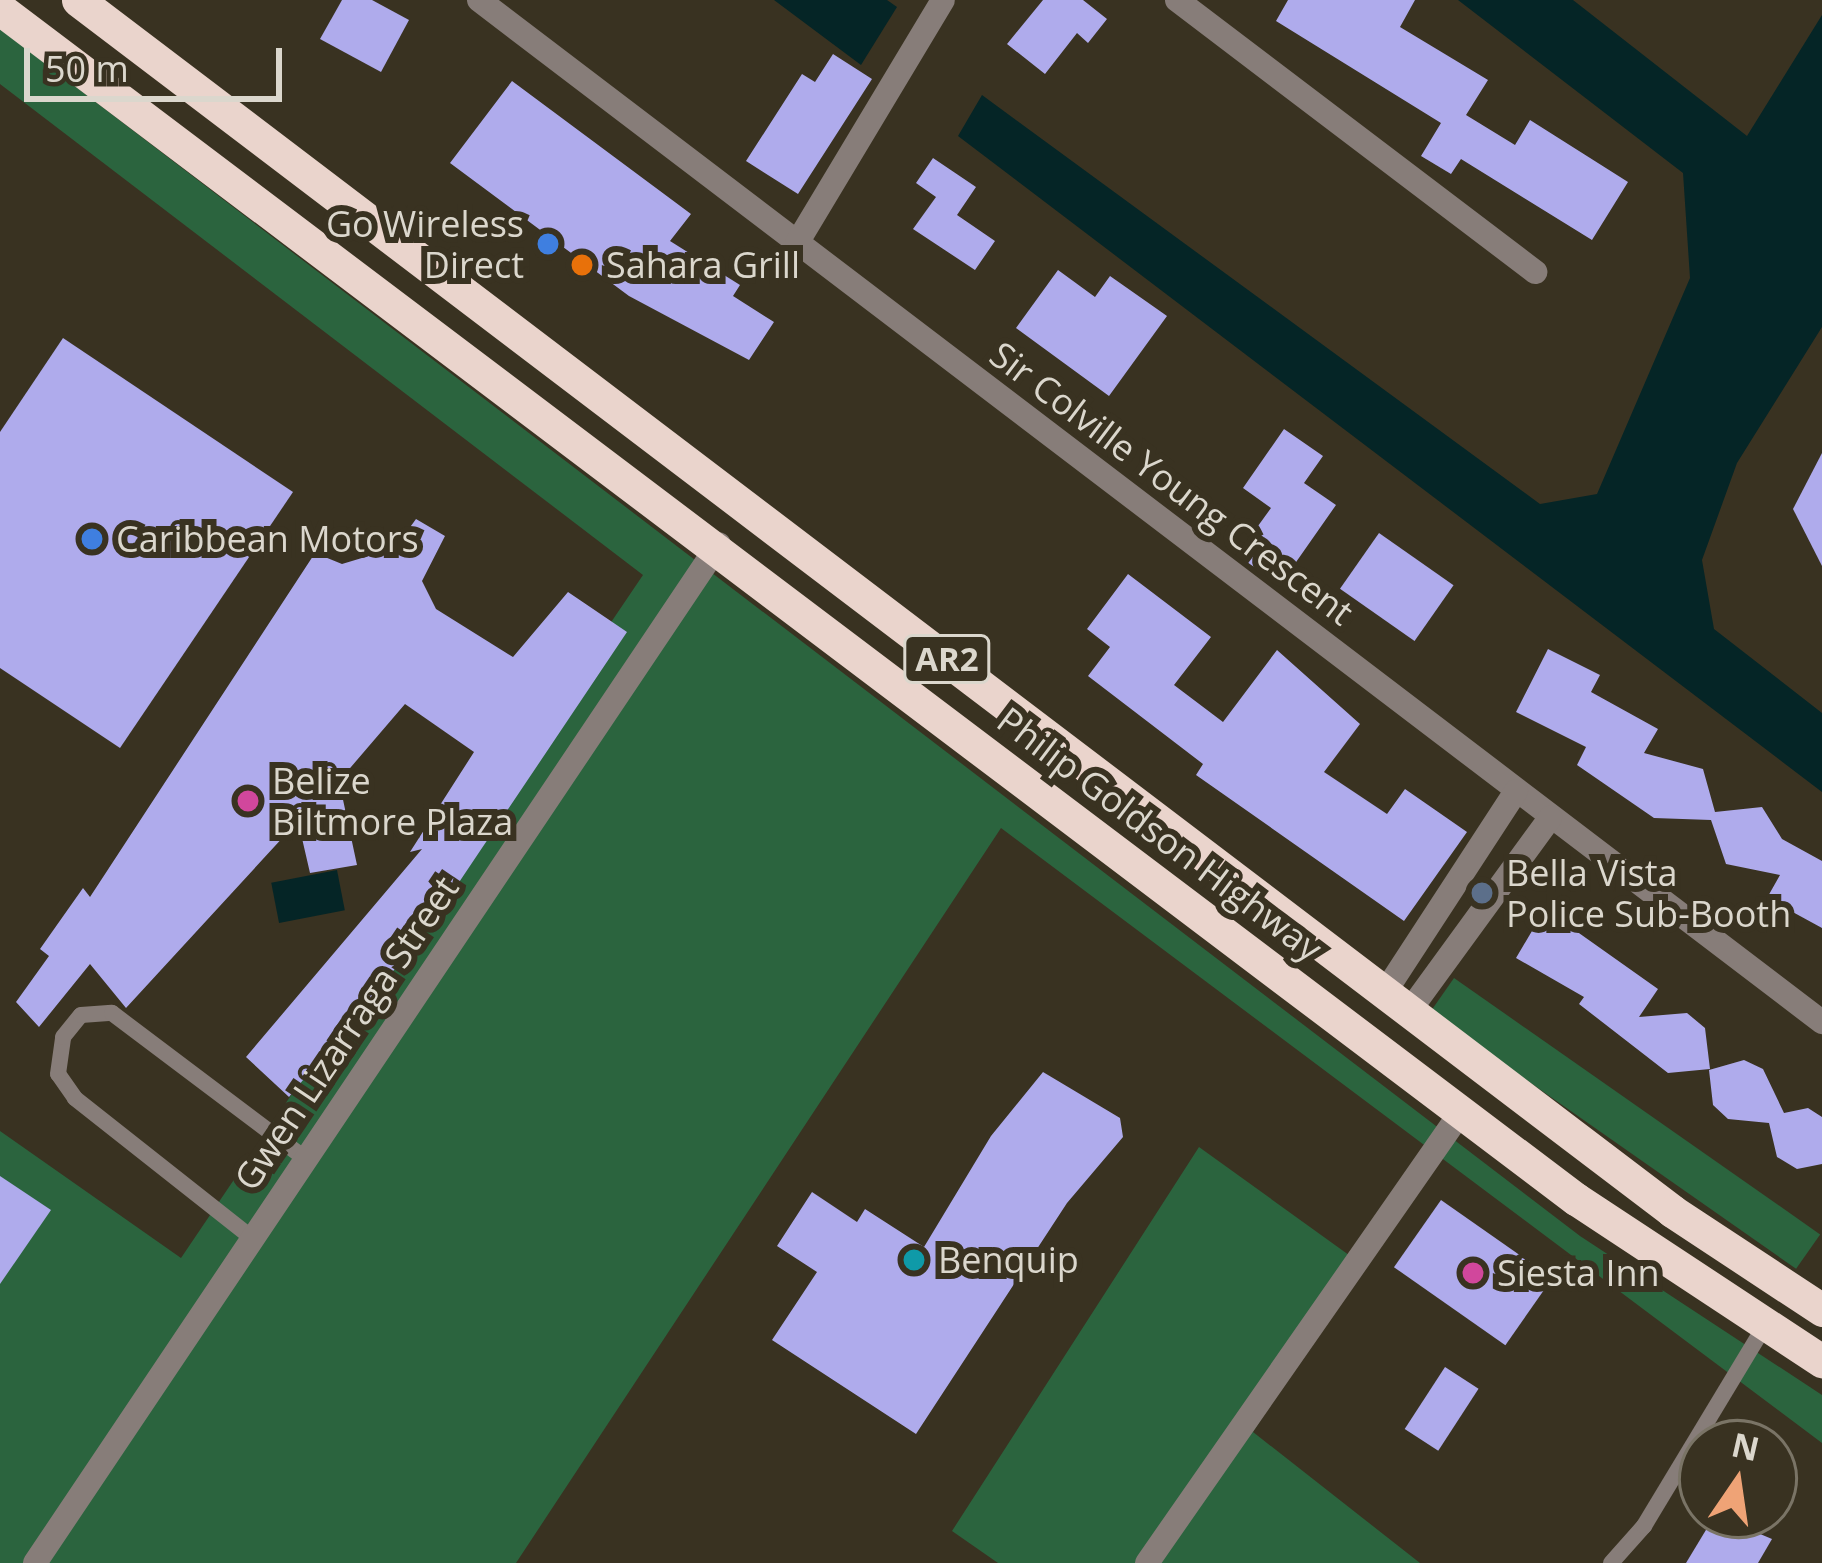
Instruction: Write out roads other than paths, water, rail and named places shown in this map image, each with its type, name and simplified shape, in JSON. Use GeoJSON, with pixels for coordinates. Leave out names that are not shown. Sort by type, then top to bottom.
{"type":"FeatureCollection","features":[{"type":"Feature","properties":{"kind":"highway","name":"Philip Goldson Highway"},"geometry":{"type":"LineString","coordinates":[[78,0],[1672,1211],[1822,1310]]}},
{"type":"Feature","properties":{"kind":"highway","name":"Philip Goldson Highway"},"geometry":{"type":"LineString","coordinates":[[0,9],[719,544],[1461,1112],[1822,1361]]}},
{"type":"Feature","properties":{"kind":"street","name":"Sir Colville Young Crescent"},"geometry":{"type":"LineString","coordinates":[[478,0],[1822,1022]]}},
{"type":"Feature","properties":{"kind":"street"},"geometry":{"type":"LineString","coordinates":[[797,243],[943,0]]}},
{"type":"Feature","properties":{"kind":"street"},"geometry":{"type":"LineString","coordinates":[[1177,0],[1535,272]]}},
{"type":"Feature","properties":{"kind":"street","name":"Gwen Lizarraga Street"},"geometry":{"type":"LineString","coordinates":[[34,1563],[719,544]]}},
{"type":"Feature","properties":{"kind":"street"},"geometry":{"type":"LineString","coordinates":[[1398,1001],[1516,790]]}},
{"type":"Feature","properties":{"kind":"street"},"geometry":{"type":"LineString","coordinates":[[1398,1001],[1550,818]]}},
{"type":"Feature","properties":{"kind":"street"},"geometry":{"type":"LineString","coordinates":[[1147,1563],[1461,1112]]}},
{"type":"Feature","properties":{"kind":"lane"},"geometry":{"type":"LineString","coordinates":[[252,1238],[75,1098],[58,1074],[63,1037],[81,1015],[112,1013],[306,1159]]}},
{"type":"Feature","properties":{"kind":"lane"},"geometry":{"type":"LineString","coordinates":[[1611,1563],[1645,1526],[1766,1324]]}},
{"type":"Feature","properties":{"kind":"water"},"geometry":{"type":"Polygon","coordinates":[[[774,0],[887,0],[897,7],[861,65],[774,0]]]}},
{"type":"Feature","properties":{"kind":"water"},"geometry":{"type":"Polygon","coordinates":[[[1458,0],[1573,0],[1747,136],[1822,15],[1822,327],[1737,463],[1702,560],[1714,629],[1822,713],[1822,792],[958,136],[982,95],[1540,504],[1597,494],[1690,278],[1683,173],[1458,0]]]}},
{"type":"Feature","properties":{"kind":"water"},"geometry":{"type":"Polygon","coordinates":[[[337,870],[345,910],[279,923],[271,883],[337,870]]]}},
{"type":"Feature","properties":{"kind":"place","name":"Go Wireless Direct"},"geometry":{"type":"Point","coordinates":[548,244]}},
{"type":"Feature","properties":{"kind":"place","name":"Sahara Grill"},"geometry":{"type":"Point","coordinates":[582,265]}},
{"type":"Feature","properties":{"kind":"place","name":"Caribbean Motors"},"geometry":{"type":"Point","coordinates":[92,539]}},
{"type":"Feature","properties":{"kind":"place","name":"Belize Biltmore Plaza"},"geometry":{"type":"Point","coordinates":[248,801]}},
{"type":"Feature","properties":{"kind":"place","name":"Bella Vista Police Sub-Booth"},"geometry":{"type":"Point","coordinates":[1482,893]}},
{"type":"Feature","properties":{"kind":"place","name":"Benquip"},"geometry":{"type":"Point","coordinates":[914,1260]}},
{"type":"Feature","properties":{"kind":"place","name":"Siesta Inn"},"geometry":{"type":"Point","coordinates":[1473,1273]}}]}
